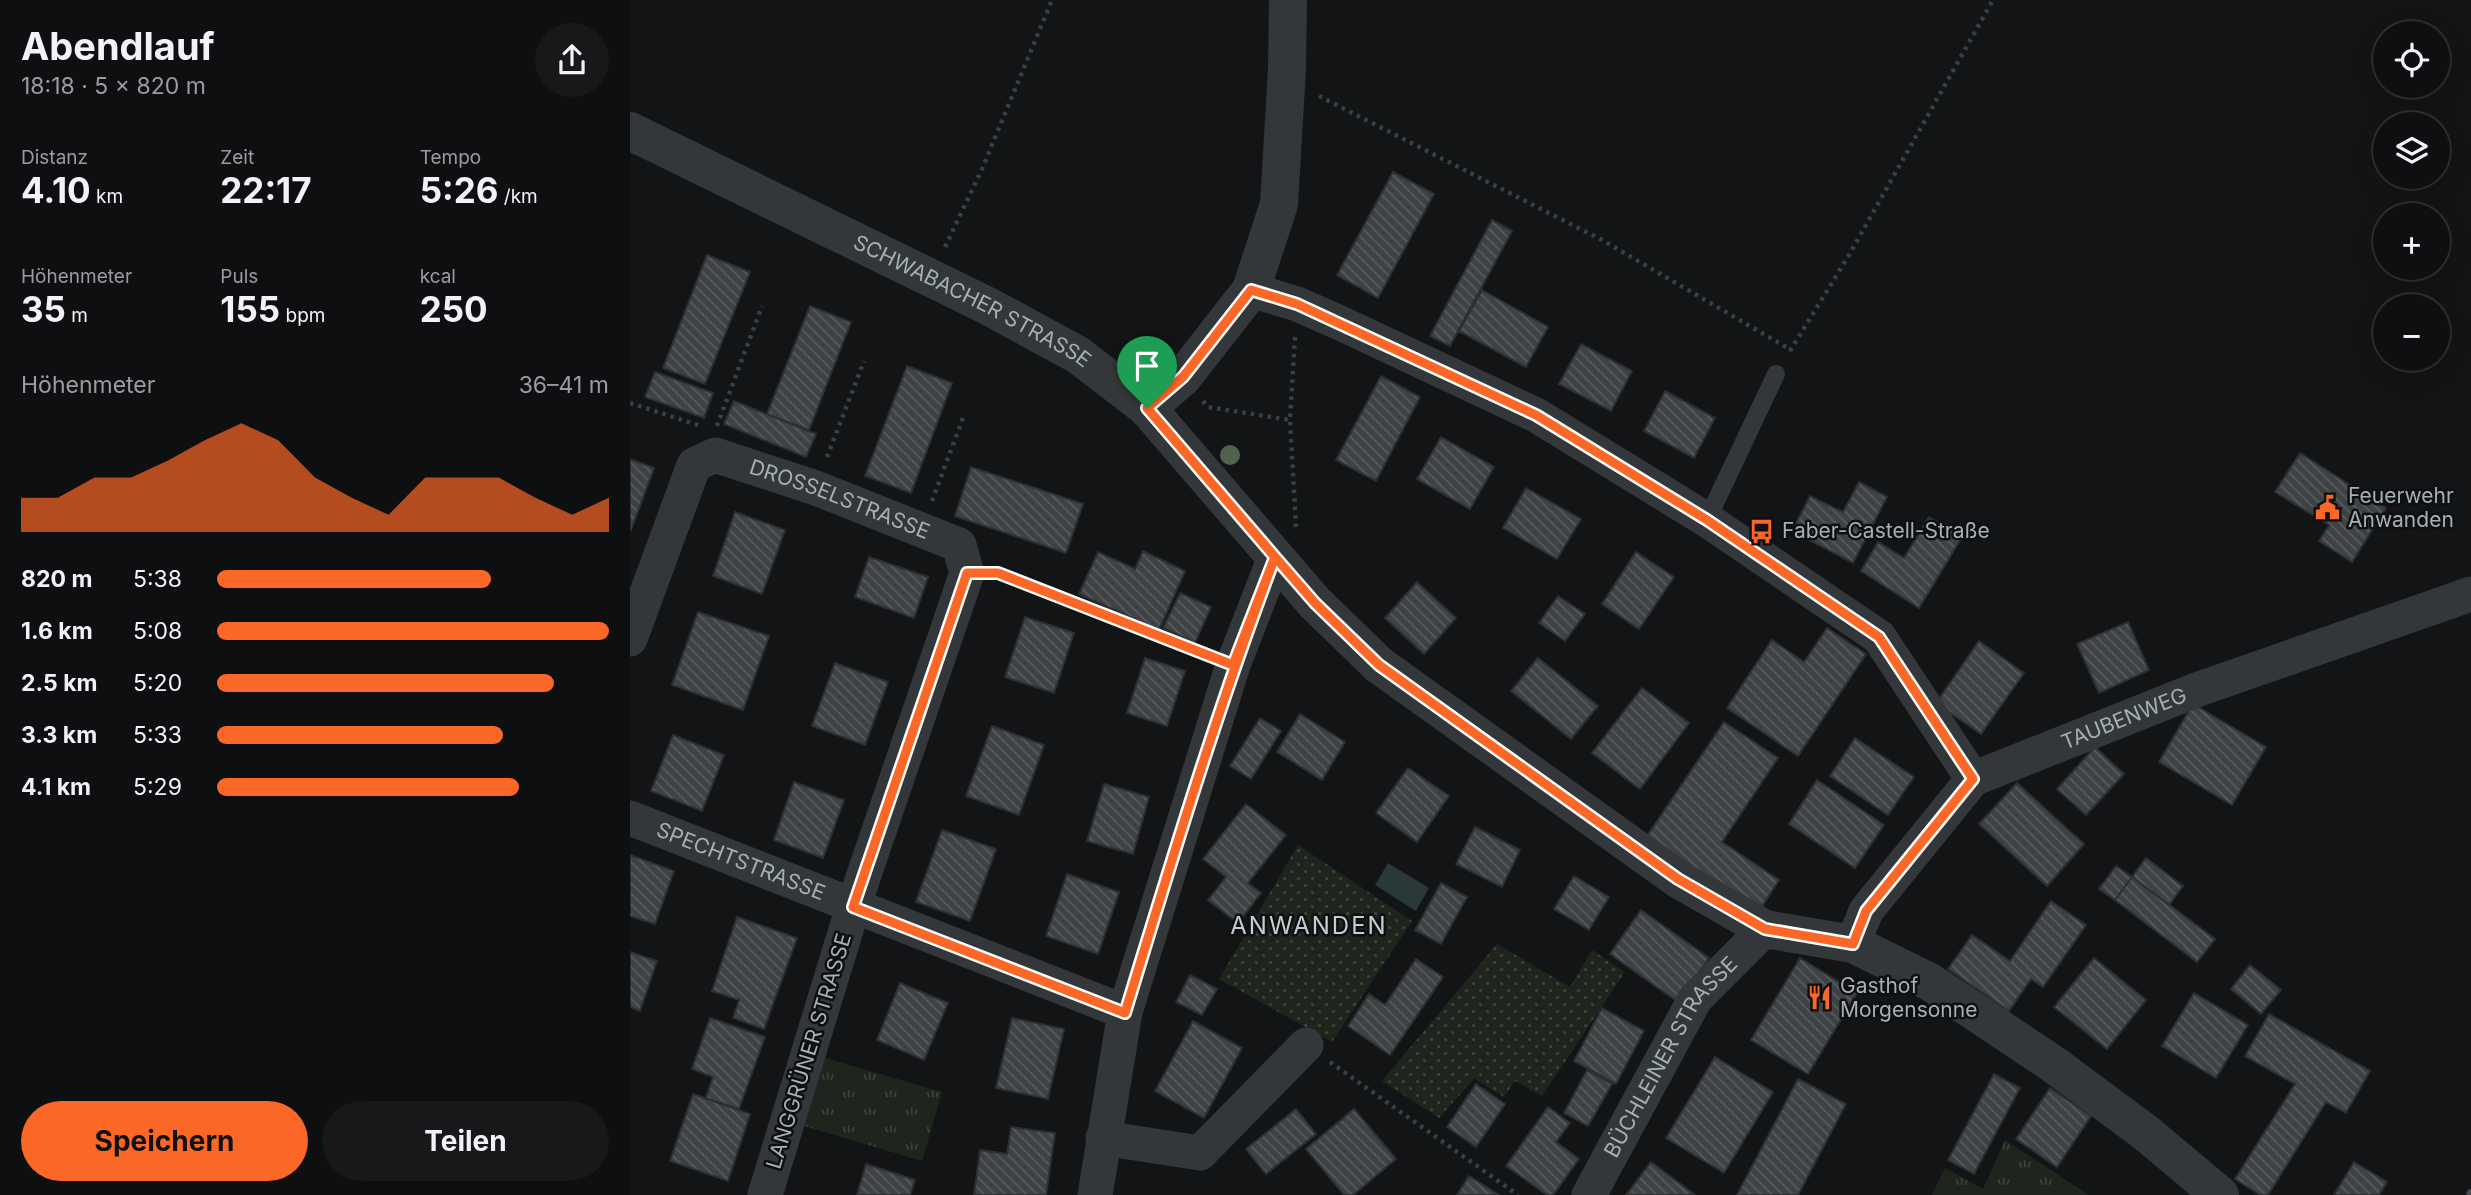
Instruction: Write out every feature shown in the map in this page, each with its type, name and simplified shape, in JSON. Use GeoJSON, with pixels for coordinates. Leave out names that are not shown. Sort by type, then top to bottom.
{"type":"FeatureCollection","features":[{"type":"Feature","properties":{"kind":"street"},"geometry":{"type":"LineString","coordinates":[[1147,408],[1183,377],[1251,290],[1279,204],[1288,0]]}},
{"type":"Feature","properties":{"kind":"street","name":"SCHWABACHER STRASSE"},"geometry":{"type":"LineString","coordinates":[[630,131],[930,280],[988,306],[1078,355],[1147,408],[1315,603],[1379,665],[1678,879],[1765,929],[1853,944],[1930,982],[2053,1064],[2146,1133],[2220,1195]]}},
{"type":"Feature","properties":{"kind":"street"},"geometry":{"type":"LineString","coordinates":[[1251,290],[1297,304],[1536,415],[1707,520],[1879,637],[1973,779]]}},
{"type":"Feature","properties":{"kind":"street"},"geometry":{"type":"LineString","coordinates":[[630,639],[708,450]]}},
{"type":"Feature","properties":{"kind":"street","name":"DROSSELSTRASSE"},"geometry":{"type":"LineString","coordinates":[[708,450],[922,528],[959,545],[967,573]]}},
{"type":"Feature","properties":{"kind":"street"},"geometry":{"type":"LineString","coordinates":[[1095,1195],[1125,1013],[1233,665],[1275,557]]}},
{"type":"Feature","properties":{"kind":"street","name":"LANGGRÜNER STRASSE"},"geometry":{"type":"LineString","coordinates":[[765,1195],[853,907],[967,573]]}},
{"type":"Feature","properties":{"kind":"street","name":"TAUBENWEG"},"geometry":{"type":"LineString","coordinates":[[1853,944],[1866,911],[1973,779],[2199,689],[2471,594]]}},
{"type":"Feature","properties":{"kind":"street","name":"SPECHTSTRASSE"},"geometry":{"type":"LineString","coordinates":[[630,818],[1125,1013]]}},
{"type":"Feature","properties":{"kind":"street","name":"BÜCHLEINER STRASSE"},"geometry":{"type":"LineString","coordinates":[[1589,1195],[1695,999],[1765,929]]}},
{"type":"Feature","properties":{"kind":"street"},"geometry":{"type":"LineString","coordinates":[[1103,1138],[1200,1153],[1306,1045]]}},
{"type":"Feature","properties":{"kind":"lane"},"geometry":{"type":"LineString","coordinates":[[1707,520],[1776,374]]}},
{"type":"Feature","properties":{"kind":"path"},"geometry":{"type":"LineString","coordinates":[[930,280],[982,169],[1052,0]]}},
{"type":"Feature","properties":{"kind":"path"},"geometry":{"type":"LineString","coordinates":[[1776,374],[1849,255],[1993,0]]}},
{"type":"Feature","properties":{"kind":"path"},"geometry":{"type":"LineString","coordinates":[[1309,91],[1374,121],[1602,240],[1791,350]]}},
{"type":"Feature","properties":{"kind":"path"},"geometry":{"type":"LineString","coordinates":[[630,403],[708,450],[762,306]]}},
{"type":"Feature","properties":{"kind":"path"},"geometry":{"type":"LineString","coordinates":[[816,488],[864,360]]}},
{"type":"Feature","properties":{"kind":"path"},"geometry":{"type":"LineString","coordinates":[[1183,377],[1208,407],[1290,420]]}},
{"type":"Feature","properties":{"kind":"path"},"geometry":{"type":"LineString","coordinates":[[922,528],[964,415]]}},
{"type":"Feature","properties":{"kind":"path"},"geometry":{"type":"LineString","coordinates":[[967,573],[998,573],[1233,665]]}},
{"type":"Feature","properties":{"kind":"path"},"geometry":{"type":"LineString","coordinates":[[1306,1045],[1518,1195]]}},
{"type":"Feature","properties":{"kind":"green space"},"geometry":{"type":"Polygon","coordinates":[[[1298,845],[1412,921],[1332,1042],[1219,979],[1298,845]]]}},
{"type":"Feature","properties":{"kind":"green space"},"geometry":{"type":"Polygon","coordinates":[[[1497,944],[1570,987],[1592,950],[1625,972],[1542,1096],[1515,1081],[1504,1097],[1474,1079],[1439,1118],[1382,1081],[1497,944]]]}},
{"type":"Feature","properties":{"kind":"green space"},"geometry":{"type":"Polygon","coordinates":[[[825,1058],[942,1092],[922,1161],[804,1126],[825,1058]]]}},
{"type":"Feature","properties":{"kind":"green space"},"geometry":{"type":"Polygon","coordinates":[[[2005,1140],[2089,1195],[1932,1195],[1945,1168],[1983,1189],[2005,1140]]]}},
{"type":"Feature","properties":{"kind":"shaded area"},"geometry":{"type":"Polygon","coordinates":[[[1388,863],[1429,888],[1416,911],[1375,885],[1388,863]]]}},
{"type":"Feature","properties":{"kind":"building"},"geometry":{"type":"Polygon","coordinates":[[[1393,172],[1434,194],[1378,298],[1337,275],[1393,172]]]}},
{"type":"Feature","properties":{"kind":"building"},"geometry":{"type":"Polygon","coordinates":[[[1492,220],[1512,231],[1450,346],[1430,336],[1492,220]]]}},
{"type":"Feature","properties":{"kind":"building"},"geometry":{"type":"Polygon","coordinates":[[[707,255],[750,272],[705,384],[663,368],[707,255]]]}},
{"type":"Feature","properties":{"kind":"building"},"geometry":{"type":"Polygon","coordinates":[[[1482,290],[1548,327],[1526,367],[1459,331],[1482,290]]]}},
{"type":"Feature","properties":{"kind":"building"},"geometry":{"type":"Polygon","coordinates":[[[810,306],[851,322],[809,430],[767,414],[810,306]]]}},
{"type":"Feature","properties":{"kind":"building"},"geometry":{"type":"Polygon","coordinates":[[[1581,344],[1632,371],[1611,411],[1559,384],[1581,344]]]}},
{"type":"Feature","properties":{"kind":"building"},"geometry":{"type":"Polygon","coordinates":[[[907,366],[952,383],[911,493],[865,476],[907,366]]]}},
{"type":"Feature","properties":{"kind":"building"},"geometry":{"type":"Polygon","coordinates":[[[655,372],[713,393],[704,418],[645,397],[655,372]]]}},
{"type":"Feature","properties":{"kind":"building"},"geometry":{"type":"Polygon","coordinates":[[[1381,376],[1420,397],[1376,481],[1336,460],[1381,376]]]}},
{"type":"Feature","properties":{"kind":"building"},"geometry":{"type":"Polygon","coordinates":[[[1665,391],[1715,418],[1694,458],[1644,431],[1665,391]]]}},
{"type":"Feature","properties":{"kind":"building"},"geometry":{"type":"Polygon","coordinates":[[[734,401],[816,434],[806,457],[724,424],[734,401]]]}},
{"type":"Feature","properties":{"kind":"building"},"geometry":{"type":"Polygon","coordinates":[[[1441,437],[1494,467],[1470,509],[1417,479],[1441,437]]]}},
{"type":"Feature","properties":{"kind":"building"},"geometry":{"type":"Polygon","coordinates":[[[2300,453],[2386,508],[2352,562],[2319,541],[2329,525],[2275,492],[2300,453]]]}},
{"type":"Feature","properties":{"kind":"building"},"geometry":{"type":"Polygon","coordinates":[[[630,459],[654,468],[631,530],[630,529],[630,459]]]}},
{"type":"Feature","properties":{"kind":"building"},"geometry":{"type":"Polygon","coordinates":[[[971,467],[1083,504],[1066,553],[955,516],[971,467]]]}},
{"type":"Feature","properties":{"kind":"building"},"geometry":{"type":"Polygon","coordinates":[[[1859,482],[1887,497],[1853,563],[1792,531],[1810,496],[1843,512],[1859,482]]]}},
{"type":"Feature","properties":{"kind":"building"},"geometry":{"type":"Polygon","coordinates":[[[1526,488],[1581,519],[1557,559],[1503,528],[1526,488]]]}},
{"type":"Feature","properties":{"kind":"building"},"geometry":{"type":"Polygon","coordinates":[[[735,512],[785,530],[762,594],[713,576],[735,512]]]}},
{"type":"Feature","properties":{"kind":"building"},"geometry":{"type":"Polygon","coordinates":[[[1929,517],[1962,537],[1919,608],[1861,571],[1878,542],[1904,558],[1929,517]]]}},
{"type":"Feature","properties":{"kind":"building"},"geometry":{"type":"Polygon","coordinates":[[[1143,551],[1185,571],[1159,630],[1079,594],[1098,552],[1135,569],[1143,551]]]}},
{"type":"Feature","properties":{"kind":"building"},"geometry":{"type":"Polygon","coordinates":[[[1636,552],[1674,577],[1639,629],[1602,604],[1636,552]]]}},
{"type":"Feature","properties":{"kind":"building"},"geometry":{"type":"Polygon","coordinates":[[[869,557],[928,577],[914,618],[855,597],[869,557]]]}},
{"type":"Feature","properties":{"kind":"building"},"geometry":{"type":"Polygon","coordinates":[[[1417,582],[1456,618],[1424,654],[1385,618],[1417,582]]]}},
{"type":"Feature","properties":{"kind":"building"},"geometry":{"type":"Polygon","coordinates":[[[1180,593],[1211,607],[1195,643],[1163,628],[1180,593]]]}},
{"type":"Feature","properties":{"kind":"building"},"geometry":{"type":"Polygon","coordinates":[[[1558,596],[1585,614],[1565,641],[1539,623],[1558,596]]]}},
{"type":"Feature","properties":{"kind":"building"},"geometry":{"type":"Polygon","coordinates":[[[698,612],[769,636],[743,710],[672,685],[698,612]]]}},
{"type":"Feature","properties":{"kind":"building"},"geometry":{"type":"Polygon","coordinates":[[[1025,617],[1074,633],[1054,693],[1005,677],[1025,617]]]}},
{"type":"Feature","properties":{"kind":"building"},"geometry":{"type":"Polygon","coordinates":[[[2128,622],[2149,670],[2099,693],[2077,644],[2128,622]]]}},
{"type":"Feature","properties":{"kind":"building"},"geometry":{"type":"Polygon","coordinates":[[[1827,628],[1866,654],[1798,756],[1727,708],[1772,640],[1804,662],[1827,628]]]}},
{"type":"Feature","properties":{"kind":"building"},"geometry":{"type":"Polygon","coordinates":[[[1979,641],[2024,673],[1981,734],[1936,703],[1979,641]]]}},
{"type":"Feature","properties":{"kind":"building"},"geometry":{"type":"Polygon","coordinates":[[[1145,658],[1185,671],[1167,726],[1127,713],[1145,658]]]}},
{"type":"Feature","properties":{"kind":"building"},"geometry":{"type":"Polygon","coordinates":[[[1538,658],[1598,706],[1571,739],[1511,691],[1538,658]]]}},
{"type":"Feature","properties":{"kind":"building"},"geometry":{"type":"Polygon","coordinates":[[[835,663],[888,682],[865,745],[812,726],[835,663]]]}},
{"type":"Feature","properties":{"kind":"building"},"geometry":{"type":"Polygon","coordinates":[[[1642,688],[1689,723],[1640,789],[1592,753],[1642,688]]]}},
{"type":"Feature","properties":{"kind":"building"},"geometry":{"type":"Polygon","coordinates":[[[2193,704],[2266,747],[2232,805],[2159,762],[2193,704]]]}},
{"type":"Feature","properties":{"kind":"building"},"geometry":{"type":"Polygon","coordinates":[[[1300,714],[1345,742],[1322,780],[1277,752],[1300,714]]]}},
{"type":"Feature","properties":{"kind":"building"},"geometry":{"type":"Polygon","coordinates":[[[1260,718],[1281,731],[1251,779],[1230,766],[1260,718]]]}},
{"type":"Feature","properties":{"kind":"building"},"geometry":{"type":"Polygon","coordinates":[[[1724,722],[1778,758],[1722,842],[1779,880],[1759,911],[1647,836],[1724,722]]]}},
{"type":"Feature","properties":{"kind":"building"},"geometry":{"type":"Polygon","coordinates":[[[992,726],[1044,745],[1019,815],[966,796],[992,726]]]}},
{"type":"Feature","properties":{"kind":"building"},"geometry":{"type":"Polygon","coordinates":[[[673,735],[724,755],[702,811],[651,791],[673,735]]]}},
{"type":"Feature","properties":{"kind":"building"},"geometry":{"type":"Polygon","coordinates":[[[1855,738],[1914,777],[1888,815],[1830,776],[1855,738]]]}},
{"type":"Feature","properties":{"kind":"building"},"geometry":{"type":"Polygon","coordinates":[[[2095,747],[2124,774],[2086,815],[2057,789],[2095,747]]]}},
{"type":"Feature","properties":{"kind":"building"},"geometry":{"type":"Polygon","coordinates":[[[1408,768],[1449,796],[1417,842],[1376,813],[1408,768]]]}},
{"type":"Feature","properties":{"kind":"building"},"geometry":{"type":"Polygon","coordinates":[[[1817,780],[1884,825],[1855,868],[1789,824],[1817,780]]]}},
{"type":"Feature","properties":{"kind":"building"},"geometry":{"type":"Polygon","coordinates":[[[794,782],[844,800],[823,858],[774,840],[794,782]]]}},
{"type":"Feature","properties":{"kind":"building"},"geometry":{"type":"Polygon","coordinates":[[[2017,783],[2084,844],[2047,886],[1979,824],[2017,783]]]}},
{"type":"Feature","properties":{"kind":"building"},"geometry":{"type":"Polygon","coordinates":[[[1104,784],[1149,797],[1133,854],[1087,841],[1104,784]]]}},
{"type":"Feature","properties":{"kind":"building"},"geometry":{"type":"Polygon","coordinates":[[[1246,804],[1286,835],[1248,883],[1261,893],[1238,923],[1208,900],[1226,877],[1203,859],[1246,804]]]}},
{"type":"Feature","properties":{"kind":"building"},"geometry":{"type":"Polygon","coordinates":[[[1475,827],[1520,850],[1502,887],[1456,864],[1475,827]]]}},
{"type":"Feature","properties":{"kind":"building"},"geometry":{"type":"Polygon","coordinates":[[[942,830],[996,849],[970,921],[916,902],[942,830]]]}},
{"type":"Feature","properties":{"kind":"building"},"geometry":{"type":"Polygon","coordinates":[[[630,855],[674,871],[655,924],[630,916],[630,855]]]}},
{"type":"Feature","properties":{"kind":"building"},"geometry":{"type":"Polygon","coordinates":[[[2146,858],[2183,886],[2169,905],[2132,877],[2146,858]]]}},
{"type":"Feature","properties":{"kind":"building"},"geometry":{"type":"Polygon","coordinates":[[[2116,866],[2132,877],[2115,900],[2099,889],[2116,866]]]}},
{"type":"Feature","properties":{"kind":"building"},"geometry":{"type":"Polygon","coordinates":[[[1067,874],[1119,892],[1098,954],[1046,936],[1067,874]]]}},
{"type":"Feature","properties":{"kind":"building"},"geometry":{"type":"Polygon","coordinates":[[[1574,876],[1609,897],[1589,930],[1554,909],[1574,876]]]}},
{"type":"Feature","properties":{"kind":"building"},"geometry":{"type":"Polygon","coordinates":[[[2132,877],[2215,939],[2197,962],[2115,900],[2132,877]]]}},
{"type":"Feature","properties":{"kind":"building"},"geometry":{"type":"Polygon","coordinates":[[[1441,883],[1467,897],[1441,944],[1415,930],[1441,883]]]}},
{"type":"Feature","properties":{"kind":"building"},"geometry":{"type":"Polygon","coordinates":[[[2051,901],[2086,925],[2043,987],[2031,979],[2009,1011],[1948,969],[1972,935],[2010,961],[2051,901]]]}},
{"type":"Feature","properties":{"kind":"building"},"geometry":{"type":"Polygon","coordinates":[[[1641,910],[1709,958],[1678,1002],[1610,954],[1641,910]]]}},
{"type":"Feature","properties":{"kind":"building"},"geometry":{"type":"Polygon","coordinates":[[[737,917],[797,938],[764,1029],[733,1018],[739,1000],[712,991],[737,917]]]}},
{"type":"Feature","properties":{"kind":"building"},"geometry":{"type":"Polygon","coordinates":[[[630,952],[657,961],[640,1011],[630,1007],[630,952]]]}},
{"type":"Feature","properties":{"kind":"building"},"geometry":{"type":"Polygon","coordinates":[[[1800,958],[1857,993],[1808,1074],[1751,1040],[1800,958]]]}},
{"type":"Feature","properties":{"kind":"building"},"geometry":{"type":"Polygon","coordinates":[[[2094,958],[2146,1000],[2107,1049],[2054,1007],[2094,958]]]}},
{"type":"Feature","properties":{"kind":"building"},"geometry":{"type":"Polygon","coordinates":[[[1416,959],[1443,977],[1390,1055],[1348,1026],[1369,994],[1385,1005],[1416,959]]]}},
{"type":"Feature","properties":{"kind":"building"},"geometry":{"type":"Polygon","coordinates":[[[2250,965],[2281,990],[2261,1014],[2231,989],[2250,965]]]}},
{"type":"Feature","properties":{"kind":"building"},"geometry":{"type":"Polygon","coordinates":[[[1190,975],[1217,989],[1202,1015],[1176,1002],[1190,975]]]}},
{"type":"Feature","properties":{"kind":"building"},"geometry":{"type":"Polygon","coordinates":[[[900,983],[948,1003],[924,1060],[877,1040],[900,983]]]}},
{"type":"Feature","properties":{"kind":"building"},"geometry":{"type":"Polygon","coordinates":[[[2194,993],[2248,1025],[2216,1078],[2162,1046],[2194,993]]]}},
{"type":"Feature","properties":{"kind":"building"},"geometry":{"type":"Polygon","coordinates":[[[1602,1008],[1644,1031],[1616,1084],[1574,1061],[1602,1008]]]}},
{"type":"Feature","properties":{"kind":"building"},"geometry":{"type":"Polygon","coordinates":[[[2269,1014],[2370,1071],[2346,1113],[2326,1102],[2268,1195],[2260,1195],[2235,1179],[2295,1084],[2245,1056],[2269,1014]]]}},
{"type":"Feature","properties":{"kind":"building"},"geometry":{"type":"Polygon","coordinates":[[[710,1018],[765,1037],[739,1109],[706,1098],[713,1077],[692,1069],[710,1018]]]}},
{"type":"Feature","properties":{"kind":"building"},"geometry":{"type":"Polygon","coordinates":[[[1012,1018],[1064,1029],[1048,1099],[996,1088],[1012,1018]]]}},
{"type":"Feature","properties":{"kind":"building"},"geometry":{"type":"Polygon","coordinates":[[[1193,1021],[1242,1048],[1204,1118],[1155,1091],[1193,1021]]]}},
{"type":"Feature","properties":{"kind":"building"},"geometry":{"type":"Polygon","coordinates":[[[1715,1057],[1773,1092],[1724,1173],[1666,1138],[1715,1057]]]}},
{"type":"Feature","properties":{"kind":"building"},"geometry":{"type":"Polygon","coordinates":[[[1587,1070],[1612,1084],[1588,1126],[1564,1113],[1587,1070]]]}},
{"type":"Feature","properties":{"kind":"building"},"geometry":{"type":"Polygon","coordinates":[[[1994,1074],[2020,1088],[1974,1174],[1948,1160],[1994,1074]]]}},
{"type":"Feature","properties":{"kind":"building"},"geometry":{"type":"Polygon","coordinates":[[[1798,1079],[1846,1104],[1798,1195],[1737,1195],[1798,1079]]]}},
{"type":"Feature","properties":{"kind":"building"},"geometry":{"type":"Polygon","coordinates":[[[1476,1084],[1505,1104],[1476,1147],[1447,1127],[1476,1084]]]}},
{"type":"Feature","properties":{"kind":"building"},"geometry":{"type":"Polygon","coordinates":[[[2050,1088],[2091,1116],[2057,1167],[2016,1139],[2050,1088]]]}},
{"type":"Feature","properties":{"kind":"building"},"geometry":{"type":"Polygon","coordinates":[[[693,1094],[750,1114],[728,1181],[670,1161],[693,1094]]]}},
{"type":"Feature","properties":{"kind":"building"},"geometry":{"type":"Polygon","coordinates":[[[1548,1107],[1570,1123],[1556,1142],[1579,1159],[1553,1195],[1547,1195],[1506,1166],[1548,1107]]]}},
{"type":"Feature","properties":{"kind":"building"},"geometry":{"type":"Polygon","coordinates":[[[1296,1109],[1316,1134],[1266,1174],[1246,1149],[1296,1109]]]}},
{"type":"Feature","properties":{"kind":"building"},"geometry":{"type":"Polygon","coordinates":[[[1354,1109],[1396,1159],[1353,1195],[1344,1195],[1306,1149],[1354,1109]]]}},
{"type":"Feature","properties":{"kind":"building"},"geometry":{"type":"Polygon","coordinates":[[[1011,1127],[1055,1133],[1046,1195],[974,1195],[980,1150],[1007,1154],[1011,1127]]]}},
{"type":"Feature","properties":{"kind":"building"},"geometry":{"type":"Polygon","coordinates":[[[1651,1162],[1695,1195],[1626,1195],[1651,1162]]]}},
{"type":"Feature","properties":{"kind":"building"},"geometry":{"type":"Polygon","coordinates":[[[2354,1162],[2387,1182],[2379,1195],[2334,1195],[2354,1162]]]}},
{"type":"Feature","properties":{"kind":"building"},"geometry":{"type":"Polygon","coordinates":[[[866,1164],[915,1180],[910,1195],[857,1195],[866,1164]]]}},
{"type":"Feature","properties":{"kind":"building"},"geometry":{"type":"Polygon","coordinates":[[[1469,1176],[1499,1195],[1457,1195],[1469,1176]]]}},
{"type":"Feature","properties":{"kind":"railway"},"geometry":{"type":"LineString","coordinates":[[2468,1195],[2471,1190]]}},
{"type":"Feature","properties":{"kind":"place","name":"Feuerwehr Anwanden"},"geometry":{"type":"Point","coordinates":[2328,508]}},
{"type":"Feature","properties":{"kind":"place","name":"Faber-Castell-Straße"},"geometry":{"type":"Point","coordinates":[1762,531]}},
{"type":"Feature","properties":{"kind":"place","name":"Gasthof Morgensonne"},"geometry":{"type":"Point","coordinates":[1820,998]}},
{"type":"Feature","properties":{"kind":"district","name":"ANWANDEN"},"geometry":{"type":"Point","coordinates":[1309,926]}},
{"type":"Feature","properties":{"kind":"route"},"geometry":{"type":"LineString","coordinates":[[1147,408],[1183,377],[1251,290],[1297,304],[1399,348],[1536,415],[1707,520],[1879,637],[1973,779],[1866,911],[1853,944],[1765,929],[1678,879],[1379,665],[1315,603],[1275,557],[1263,587],[1233,665],[1125,1013],[853,907],[967,573],[998,573],[1233,665],[1275,557],[1147,408]]}}]}
